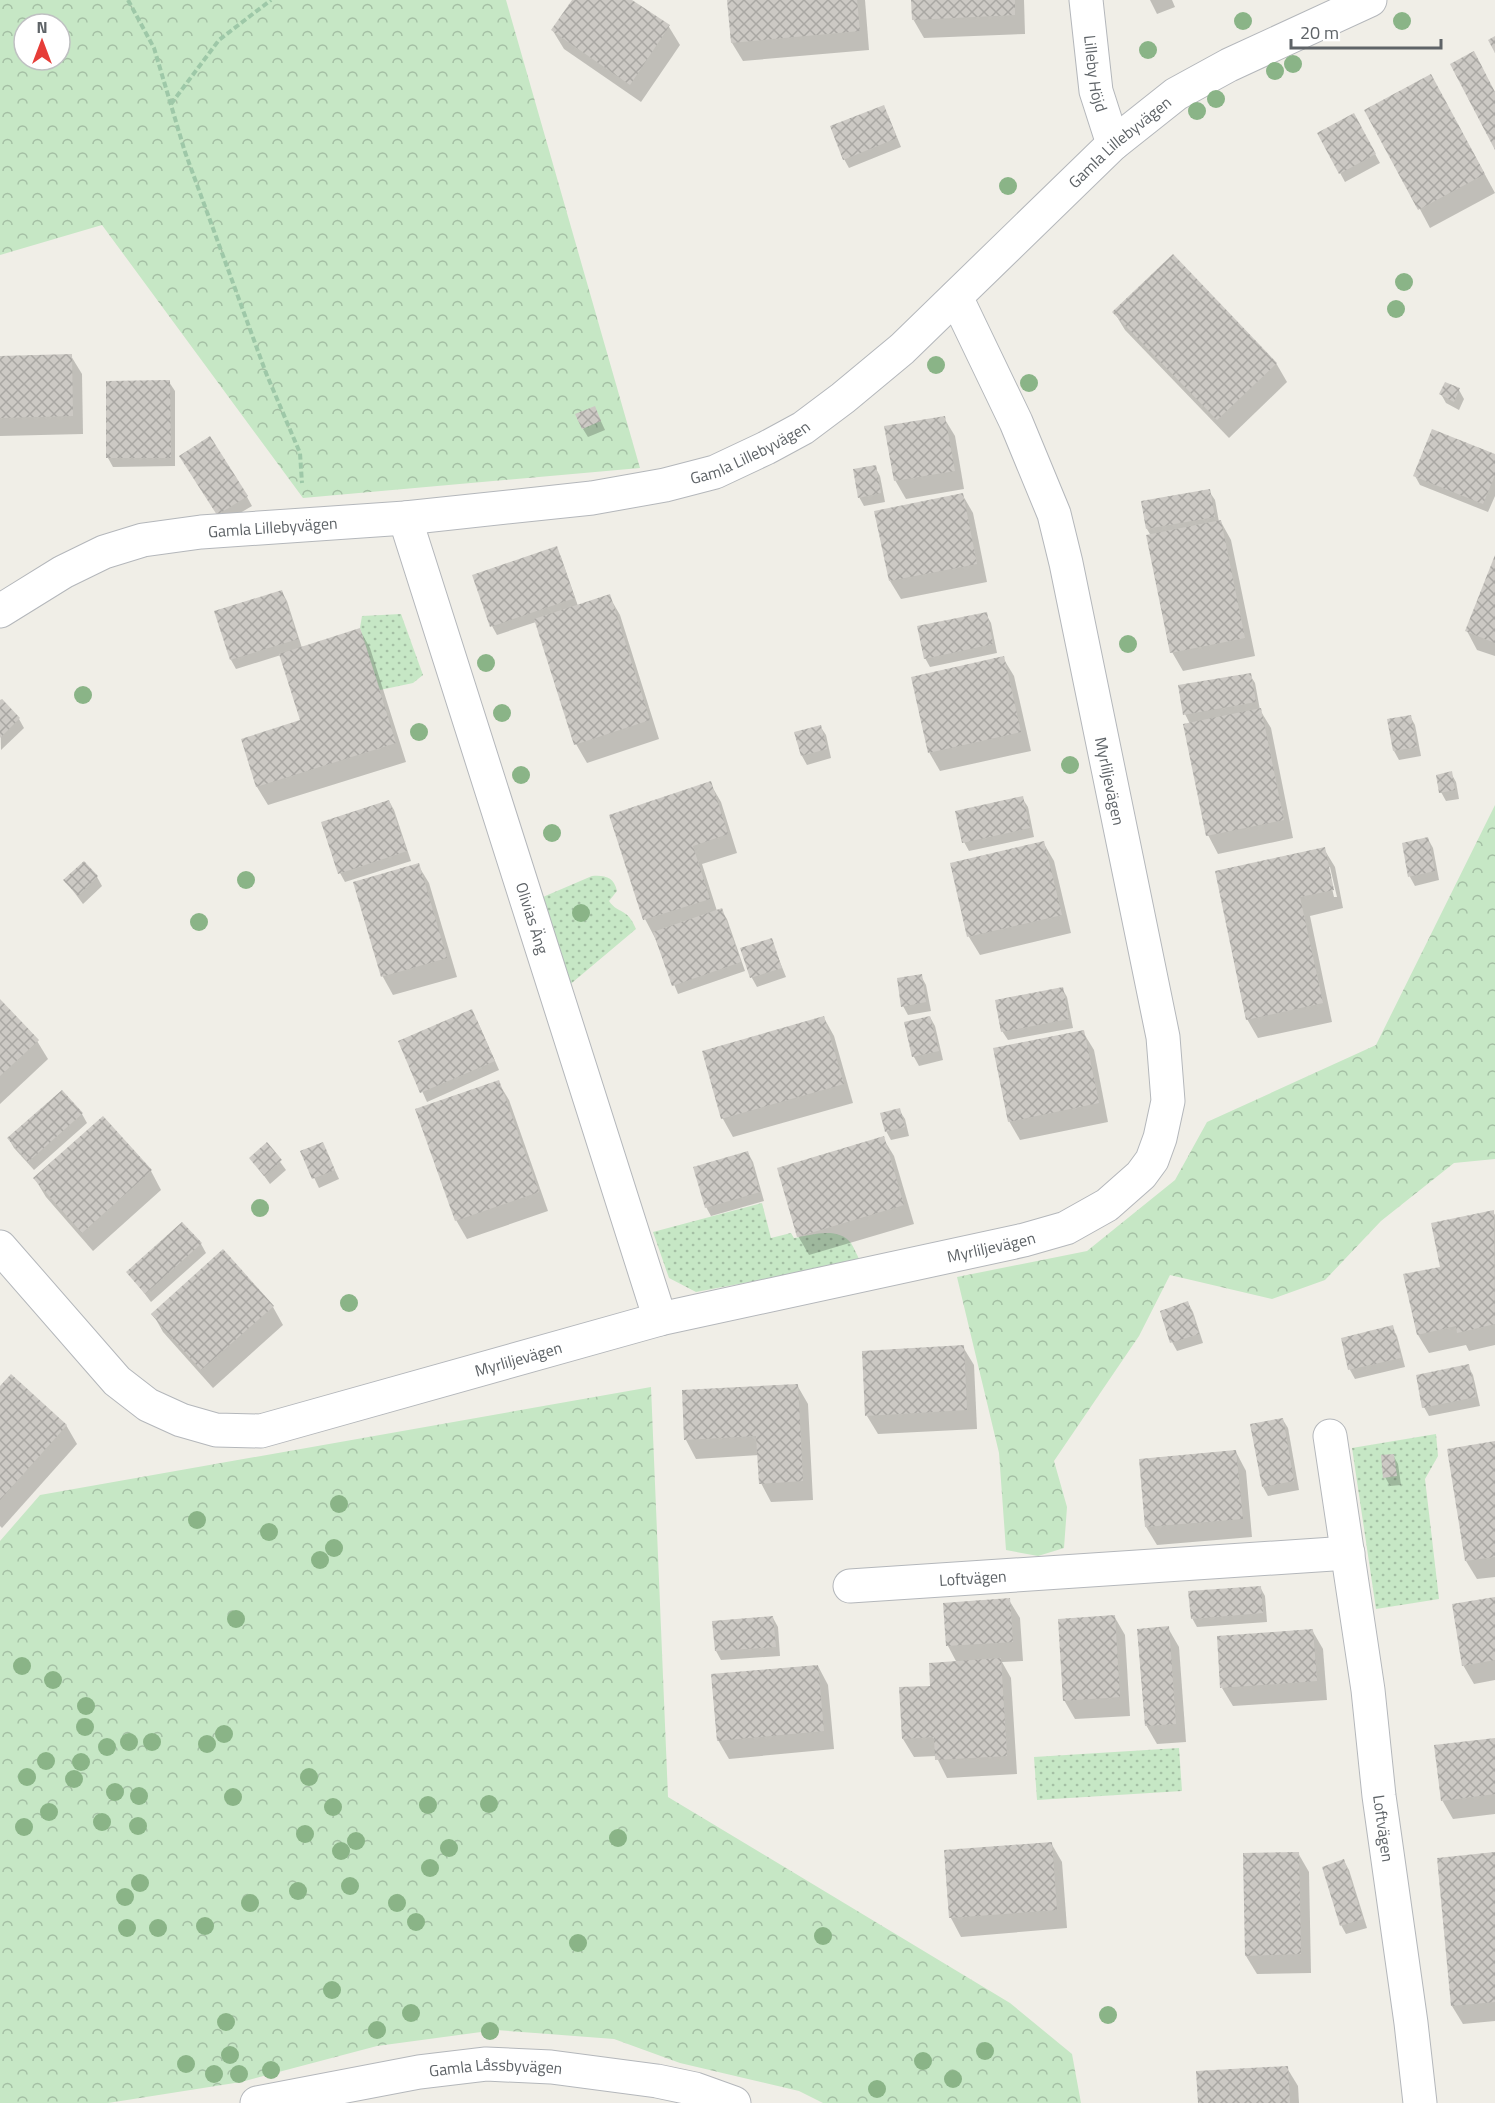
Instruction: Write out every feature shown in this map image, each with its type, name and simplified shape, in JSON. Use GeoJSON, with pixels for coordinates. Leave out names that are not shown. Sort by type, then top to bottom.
{"type":"FeatureCollection","features":[{"type":"Feature","properties":{"kind":"street","name":"Lilleby Höjd"},"geometry":{"type":"LineString","coordinates":[[1086,0],[1096,91],[1113,144]]}},
{"type":"Feature","properties":{"kind":"street","name":"Gamla Lillebyvägen"},"geometry":{"type":"LineString","coordinates":[[0,611],[73,567],[104,552],[143,540],[201,532],[405,518],[592,498],[665,485],[715,472],[803,428],[843,398],[902,349],[1113,144],[1185,89],[1229,65],[1371,0]]}},
{"type":"Feature","properties":{"kind":"street","name":"Myrliljevägen"},"geometry":{"type":"LineString","coordinates":[[0,1247],[117,1381],[148,1404],[181,1420],[216,1430],[261,1431],[660,1319],[1024,1240],[1066,1228],[1107,1205],[1141,1175],[1152,1160],[1160,1138],[1168,1101],[1163,1037],[1066,563],[1054,513],[1016,422],[956,297]]}},
{"type":"Feature","properties":{"kind":"street","name":"Olivias Äng"},"geometry":{"type":"LineString","coordinates":[[405,518],[660,1319]]}},
{"type":"Feature","properties":{"kind":"street","name":"Loftvägen"},"geometry":{"type":"LineString","coordinates":[[1330,1436],[1348,1553],[1420,2103]]}},
{"type":"Feature","properties":{"kind":"street","name":"Loftvägen"},"geometry":{"type":"LineString","coordinates":[[850,1586],[1348,1553]]}},
{"type":"Feature","properties":{"kind":"street","name":"Gamla Låssbyvägen"},"geometry":{"type":"LineString","coordinates":[[257,2103],[419,2072],[486,2064],[551,2067],[657,2092],[695,2089],[734,2103]]}},
{"type":"Feature","properties":{"kind":"path"},"geometry":{"type":"LineString","coordinates":[[128,0],[154,48],[184,152],[266,372],[300,453],[306,524]]}},
{"type":"Feature","properties":{"kind":"path"},"geometry":{"type":"LineString","coordinates":[[170,105],[219,40],[271,0]]}},
{"type":"Feature","properties":{"kind":"green space"},"geometry":{"type":"Polygon","coordinates":[[[0,0],[506,0],[640,468],[303,498],[102,225],[0,255],[0,0]]]}},
{"type":"Feature","properties":{"kind":"green space"},"geometry":{"type":"Polygon","coordinates":[[[401,614],[423,675],[413,683],[380,690],[360,628],[362,616],[401,614]]]}},
{"type":"Feature","properties":{"kind":"green space"},"geometry":{"type":"Polygon","coordinates":[[[1495,805],[1495,1159],[1454,1163],[1381,1221],[1325,1280],[1272,1299],[1170,1275],[1139,1336],[1054,1461],[1067,1507],[1064,1548],[1038,1556],[1006,1550],[999,1453],[957,1277],[1087,1251],[1175,1180],[1207,1122],[1376,1045],[1495,805]]]}},
{"type":"Feature","properties":{"kind":"green space"},"geometry":{"type":"Polygon","coordinates":[[[592,876],[605,877],[614,883],[617,891],[609,901],[629,917],[636,929],[567,987],[536,900],[592,876]]]}},
{"type":"Feature","properties":{"kind":"green space"},"geometry":{"type":"Polygon","coordinates":[[[762,1203],[771,1238],[791,1233],[794,1238],[832,1233],[846,1238],[851,1243],[860,1261],[696,1292],[669,1278],[653,1232],[762,1203]]]}},
{"type":"Feature","properties":{"kind":"green space"},"geometry":{"type":"Polygon","coordinates":[[[651,1387],[668,1797],[1010,2003],[1072,2054],[1081,2103],[823,2103],[799,2091],[680,2063],[614,2039],[496,2030],[377,2046],[241,2082],[108,2103],[0,2103],[0,1541],[40,1495],[651,1387]]]}},
{"type":"Feature","properties":{"kind":"green space"},"geometry":{"type":"Polygon","coordinates":[[[1436,1434],[1438,1456],[1425,1479],[1439,1599],[1376,1609],[1352,1448],[1436,1434]]]}},
{"type":"Feature","properties":{"kind":"green space"},"geometry":{"type":"Polygon","coordinates":[[[1179,1748],[1182,1791],[1037,1800],[1034,1757],[1179,1748]]]}},
{"type":"Feature","properties":{"kind":"building"},"geometry":{"type":"Polygon","coordinates":[[[572,0],[632,0],[670,25],[630,85],[551,30],[572,0]]]}},
{"type":"Feature","properties":{"kind":"building"},"geometry":{"type":"Polygon","coordinates":[[[727,0],[857,0],[860,31],[731,43],[727,0]]]}},
{"type":"Feature","properties":{"kind":"building"},"geometry":{"type":"Polygon","coordinates":[[[911,0],[1015,0],[1015,15],[912,20],[911,0]]]}},
{"type":"Feature","properties":{"kind":"building"},"geometry":{"type":"Polygon","coordinates":[[[1495,36],[1495,53],[1488,40],[1495,36]]]}},
{"type":"Feature","properties":{"kind":"building"},"geometry":{"type":"Polygon","coordinates":[[[1474,51],[1495,92],[1495,150],[1450,64],[1474,51]]]}},
{"type":"Feature","properties":{"kind":"building"},"geometry":{"type":"Polygon","coordinates":[[[1431,74],[1485,174],[1418,210],[1364,110],[1431,74]]]}},
{"type":"Feature","properties":{"kind":"building"},"geometry":{"type":"Polygon","coordinates":[[[884,105],[897,138],[843,160],[830,126],[884,105]]]}},
{"type":"Feature","properties":{"kind":"building"},"geometry":{"type":"Polygon","coordinates":[[[1354,113],[1376,154],[1339,174],[1317,133],[1354,113]]]}},
{"type":"Feature","properties":{"kind":"building"},"geometry":{"type":"Polygon","coordinates":[[[1173,254],[1277,363],[1217,420],[1112,312],[1173,254]]]}},
{"type":"Feature","properties":{"kind":"building"},"geometry":{"type":"Polygon","coordinates":[[[72,354],[73,416],[0,418],[0,356],[72,354]]]}},
{"type":"Feature","properties":{"kind":"building"},"geometry":{"type":"Polygon","coordinates":[[[170,380],[171,458],[106,458],[106,381],[170,380]]]}},
{"type":"Feature","properties":{"kind":"building"},"geometry":{"type":"Polygon","coordinates":[[[1445,382],[1460,388],[1454,402],[1439,394],[1445,382]]]}},
{"type":"Feature","properties":{"kind":"building"},"geometry":{"type":"Polygon","coordinates":[[[595,406],[601,421],[582,429],[575,414],[595,406]]]}},
{"type":"Feature","properties":{"kind":"building"},"geometry":{"type":"Polygon","coordinates":[[[945,416],[955,471],[894,481],[884,426],[945,416]]]}},
{"type":"Feature","properties":{"kind":"building"},"geometry":{"type":"Polygon","coordinates":[[[1432,429],[1495,454],[1495,475],[1483,504],[1413,476],[1432,429]]]}},
{"type":"Feature","properties":{"kind":"building"},"geometry":{"type":"Polygon","coordinates":[[[210,436],[248,496],[217,515],[179,456],[210,436]]]}},
{"type":"Feature","properties":{"kind":"building"},"geometry":{"type":"Polygon","coordinates":[[[876,465],[881,493],[858,498],[853,469],[876,465]]]}},
{"type":"Feature","properties":{"kind":"building"},"geometry":{"type":"Polygon","coordinates":[[[1210,489],[1215,517],[1146,529],[1141,501],[1210,489]]]}},
{"type":"Feature","properties":{"kind":"building"},"geometry":{"type":"Polygon","coordinates":[[[963,493],[977,564],[889,581],[874,511],[963,493]]]}},
{"type":"Feature","properties":{"kind":"building"},"geometry":{"type":"Polygon","coordinates":[[[1221,520],[1245,638],[1170,653],[1146,535],[1221,520]]]}},
{"type":"Feature","properties":{"kind":"building"},"geometry":{"type":"Polygon","coordinates":[[[557,546],[575,598],[490,627],[472,575],[557,546]]]}},
{"type":"Feature","properties":{"kind":"building"},"geometry":{"type":"Polygon","coordinates":[[[1495,555],[1495,643],[1465,631],[1495,555]]]}},
{"type":"Feature","properties":{"kind":"building"},"geometry":{"type":"Polygon","coordinates":[[[282,590],[298,639],[230,660],[214,611],[282,590]]]}},
{"type":"Feature","properties":{"kind":"building"},"geometry":{"type":"Polygon","coordinates":[[[610,594],[650,720],[574,745],[534,619],[610,594]]]}},
{"type":"Feature","properties":{"kind":"building"},"geometry":{"type":"Polygon","coordinates":[[[987,612],[993,644],[924,659],[917,626],[987,612]]]}},
{"type":"Feature","properties":{"kind":"building"},"geometry":{"type":"Polygon","coordinates":[[[360,628],[396,743],[256,787],[241,739],[300,720],[279,654],[360,628]]]}},
{"type":"Feature","properties":{"kind":"building"},"geometry":{"type":"Polygon","coordinates":[[[1004,656],[1021,732],[928,753],[911,677],[1004,656]]]}},
{"type":"Feature","properties":{"kind":"building"},"geometry":{"type":"Polygon","coordinates":[[[1251,673],[1256,702],[1183,715],[1178,685],[1251,673]]]}},
{"type":"Feature","properties":{"kind":"building"},"geometry":{"type":"Polygon","coordinates":[[[2,699],[20,718],[0,738],[0,700],[2,699]]]}},
{"type":"Feature","properties":{"kind":"building"},"geometry":{"type":"Polygon","coordinates":[[[1261,708],[1284,820],[1206,836],[1183,724],[1261,708]]]}},
{"type":"Feature","properties":{"kind":"building"},"geometry":{"type":"Polygon","coordinates":[[[1411,715],[1417,747],[1393,751],[1387,719],[1411,715]]]}},
{"type":"Feature","properties":{"kind":"building"},"geometry":{"type":"Polygon","coordinates":[[[821,725],[827,749],[801,756],[794,732],[821,725]]]}},
{"type":"Feature","properties":{"kind":"building"},"geometry":{"type":"Polygon","coordinates":[[[1452,771],[1455,790],[1439,793],[1436,775],[1452,771]]]}},
{"type":"Feature","properties":{"kind":"building"},"geometry":{"type":"Polygon","coordinates":[[[711,781],[728,834],[693,846],[710,899],[643,920],[609,815],[711,781]]]}},
{"type":"Feature","properties":{"kind":"building"},"geometry":{"type":"Polygon","coordinates":[[[1023,796],[1030,828],[962,843],[955,811],[1023,796]]]}},
{"type":"Feature","properties":{"kind":"building"},"geometry":{"type":"Polygon","coordinates":[[[389,800],[407,851],[338,874],[321,822],[389,800]]]}},
{"type":"Feature","properties":{"kind":"building"},"geometry":{"type":"Polygon","coordinates":[[[1428,837],[1435,871],[1408,877],[1402,843],[1428,837]]]}},
{"type":"Feature","properties":{"kind":"building"},"geometry":{"type":"Polygon","coordinates":[[[1044,841],[1062,915],[967,937],[950,863],[1044,841]]]}},
{"type":"Feature","properties":{"kind":"building"},"geometry":{"type":"Polygon","coordinates":[[[1325,847],[1334,890],[1300,897],[1323,1003],[1246,1020],[1215,871],[1325,847]]]}},
{"type":"Feature","properties":{"kind":"building"},"geometry":{"type":"Polygon","coordinates":[[[84,861],[98,876],[78,896],[63,880],[84,861]]]}},
{"type":"Feature","properties":{"kind":"building"},"geometry":{"type":"Polygon","coordinates":[[[419,863],[447,958],[381,977],[353,882],[419,863]]]}},
{"type":"Feature","properties":{"kind":"building"},"geometry":{"type":"Polygon","coordinates":[[[722,908],[741,962],[672,986],[653,932],[722,908]]]}},
{"type":"Feature","properties":{"kind":"building"},"geometry":{"type":"Polygon","coordinates":[[[772,938],[782,968],[750,978],[740,948],[772,938]]]}},
{"type":"Feature","properties":{"kind":"building"},"geometry":{"type":"Polygon","coordinates":[[[922,974],[926,1002],[901,1007],[897,978],[922,974]]]}},
{"type":"Feature","properties":{"kind":"building"},"geometry":{"type":"Polygon","coordinates":[[[1063,987],[1069,1019],[1001,1032],[995,1000],[1063,987]]]}},
{"type":"Feature","properties":{"kind":"building"},"geometry":{"type":"Polygon","coordinates":[[[0,999],[39,1040],[0,1076],[0,999]]]}},
{"type":"Feature","properties":{"kind":"building"},"geometry":{"type":"Polygon","coordinates":[[[472,1009],[495,1061],[420,1093],[398,1041],[472,1009]]]}},
{"type":"Feature","properties":{"kind":"building"},"geometry":{"type":"Polygon","coordinates":[[[824,1016],[844,1084],[721,1119],[702,1051],[824,1016]]]}},
{"type":"Feature","properties":{"kind":"building"},"geometry":{"type":"Polygon","coordinates":[[[930,1016],[939,1051],[912,1057],[904,1022],[930,1016]]]}},
{"type":"Feature","properties":{"kind":"building"},"geometry":{"type":"Polygon","coordinates":[[[1084,1030],[1099,1103],[1008,1122],[993,1048],[1084,1030]]]}},
{"type":"Feature","properties":{"kind":"building"},"geometry":{"type":"Polygon","coordinates":[[[499,1080],[539,1192],[455,1221],[415,1109],[499,1080]]]}},
{"type":"Feature","properties":{"kind":"building"},"geometry":{"type":"Polygon","coordinates":[[[62,1090],[83,1113],[28,1162],[7,1138],[62,1090]]]}},
{"type":"Feature","properties":{"kind":"building"},"geometry":{"type":"Polygon","coordinates":[[[900,1108],[905,1127],[885,1132],[880,1113],[900,1108]]]}},
{"type":"Feature","properties":{"kind":"building"},"geometry":{"type":"Polygon","coordinates":[[[103,1116],[152,1170],[82,1233],[33,1178],[103,1116]]]}},
{"type":"Feature","properties":{"kind":"building"},"geometry":{"type":"Polygon","coordinates":[[[884,1136],[904,1205],[797,1237],[777,1168],[884,1136]]]}},
{"type":"Feature","properties":{"kind":"building"},"geometry":{"type":"Polygon","coordinates":[[[267,1142],[282,1160],[264,1176],[249,1158],[267,1142]]]}},
{"type":"Feature","properties":{"kind":"building"},"geometry":{"type":"Polygon","coordinates":[[[323,1142],[335,1170],[312,1179],[300,1151],[323,1142]]]}},
{"type":"Feature","properties":{"kind":"building"},"geometry":{"type":"Polygon","coordinates":[[[748,1151],[760,1192],[705,1208],[693,1167],[748,1151]]]}},
{"type":"Feature","properties":{"kind":"building"},"geometry":{"type":"Polygon","coordinates":[[[1494,1210],[1495,1324],[1457,1333],[1456,1326],[1417,1335],[1403,1274],[1440,1267],[1431,1223],[1494,1210]]]}},
{"type":"Feature","properties":{"kind":"building"},"geometry":{"type":"Polygon","coordinates":[[[182,1222],[202,1243],[145,1294],[126,1272],[182,1222]]]}},
{"type":"Feature","properties":{"kind":"building"},"geometry":{"type":"Polygon","coordinates":[[[223,1249],[274,1306],[201,1370],[151,1314],[223,1249]]]}},
{"type":"Feature","properties":{"kind":"building"},"geometry":{"type":"Polygon","coordinates":[[[1188,1301],[1199,1334],[1170,1343],[1160,1311],[1188,1301]]]}},
{"type":"Feature","properties":{"kind":"building"},"geometry":{"type":"Polygon","coordinates":[[[1393,1325],[1401,1358],[1348,1370],[1341,1338],[1393,1325]]]}},
{"type":"Feature","properties":{"kind":"building"},"geometry":{"type":"Polygon","coordinates":[[[964,1345],[967,1410],[865,1416],[862,1351],[964,1345]]]}},
{"type":"Feature","properties":{"kind":"building"},"geometry":{"type":"Polygon","coordinates":[[[1469,1364],[1476,1397],[1422,1408],[1416,1375],[1469,1364]]]}},
{"type":"Feature","properties":{"kind":"building"},"geometry":{"type":"Polygon","coordinates":[[[11,1374],[67,1425],[0,1500],[0,1386],[11,1374]]]}},
{"type":"Feature","properties":{"kind":"building"},"geometry":{"type":"Polygon","coordinates":[[[798,1384],[803,1481],[759,1484],[756,1436],[684,1440],[682,1390],[798,1384]]]}},
{"type":"Feature","properties":{"kind":"building"},"geometry":{"type":"Polygon","coordinates":[[[1283,1418],[1294,1481],[1262,1487],[1250,1424],[1283,1418]]]}},
{"type":"Feature","properties":{"kind":"building"},"geometry":{"type":"Polygon","coordinates":[[[1495,1441],[1495,1557],[1465,1561],[1447,1449],[1495,1441]]]}},
{"type":"Feature","properties":{"kind":"building"},"geometry":{"type":"Polygon","coordinates":[[[1236,1450],[1243,1519],[1145,1527],[1139,1459],[1236,1450]]]}},
{"type":"Feature","properties":{"kind":"building"},"geometry":{"type":"Polygon","coordinates":[[[1394,1454],[1397,1476],[1383,1478],[1381,1455],[1394,1454]]]}},
{"type":"Feature","properties":{"kind":"building"},"geometry":{"type":"Polygon","coordinates":[[[1261,1586],[1263,1613],[1191,1619],[1188,1591],[1261,1586]]]}},
{"type":"Feature","properties":{"kind":"building"},"geometry":{"type":"Polygon","coordinates":[[[1495,1597],[1495,1660],[1462,1666],[1452,1604],[1495,1597]]]}},
{"type":"Feature","properties":{"kind":"building"},"geometry":{"type":"Polygon","coordinates":[[[1010,1598],[1013,1642],[946,1646],[943,1603],[1010,1598]]]}},
{"type":"Feature","properties":{"kind":"building"},"geometry":{"type":"Polygon","coordinates":[[[1115,1615],[1120,1697],[1063,1701],[1058,1619],[1115,1615]]]}},
{"type":"Feature","properties":{"kind":"building"},"geometry":{"type":"Polygon","coordinates":[[[773,1616],[776,1647],[715,1651],[712,1621],[773,1616]]]}},
{"type":"Feature","properties":{"kind":"building"},"geometry":{"type":"Polygon","coordinates":[[[1169,1626],[1176,1724],[1145,1726],[1137,1629],[1169,1626]]]}},
{"type":"Feature","properties":{"kind":"building"},"geometry":{"type":"Polygon","coordinates":[[[1313,1629],[1317,1681],[1220,1688],[1217,1636],[1313,1629]]]}},
{"type":"Feature","properties":{"kind":"building"},"geometry":{"type":"Polygon","coordinates":[[[1001,1658],[1007,1756],[935,1760],[934,1737],[902,1739],[899,1687],[930,1686],[929,1663],[1001,1658]]]}},
{"type":"Feature","properties":{"kind":"building"},"geometry":{"type":"Polygon","coordinates":[[[818,1665],[824,1731],[717,1741],[711,1674],[818,1665]]]}},
{"type":"Feature","properties":{"kind":"building"},"geometry":{"type":"Polygon","coordinates":[[[1495,1738],[1495,1794],[1441,1801],[1434,1745],[1495,1738]]]}},
{"type":"Feature","properties":{"kind":"building"},"geometry":{"type":"Polygon","coordinates":[[[1052,1842],[1057,1910],[949,1918],[944,1850],[1052,1842]]]}},
{"type":"Feature","properties":{"kind":"building"},"geometry":{"type":"Polygon","coordinates":[[[1299,1852],[1301,1954],[1245,1956],[1243,1853],[1299,1852]]]}},
{"type":"Feature","properties":{"kind":"building"},"geometry":{"type":"Polygon","coordinates":[[[1495,1852],[1495,2002],[1451,2006],[1437,1858],[1495,1852]]]}},
{"type":"Feature","properties":{"kind":"building"},"geometry":{"type":"Polygon","coordinates":[[[1344,1859],[1363,1919],[1340,1926],[1322,1867],[1344,1859]]]}},
{"type":"Feature","properties":{"kind":"building"},"geometry":{"type":"Polygon","coordinates":[[[1288,2066],[1290,2103],[1198,2103],[1196,2071],[1288,2066]]]}}]}
